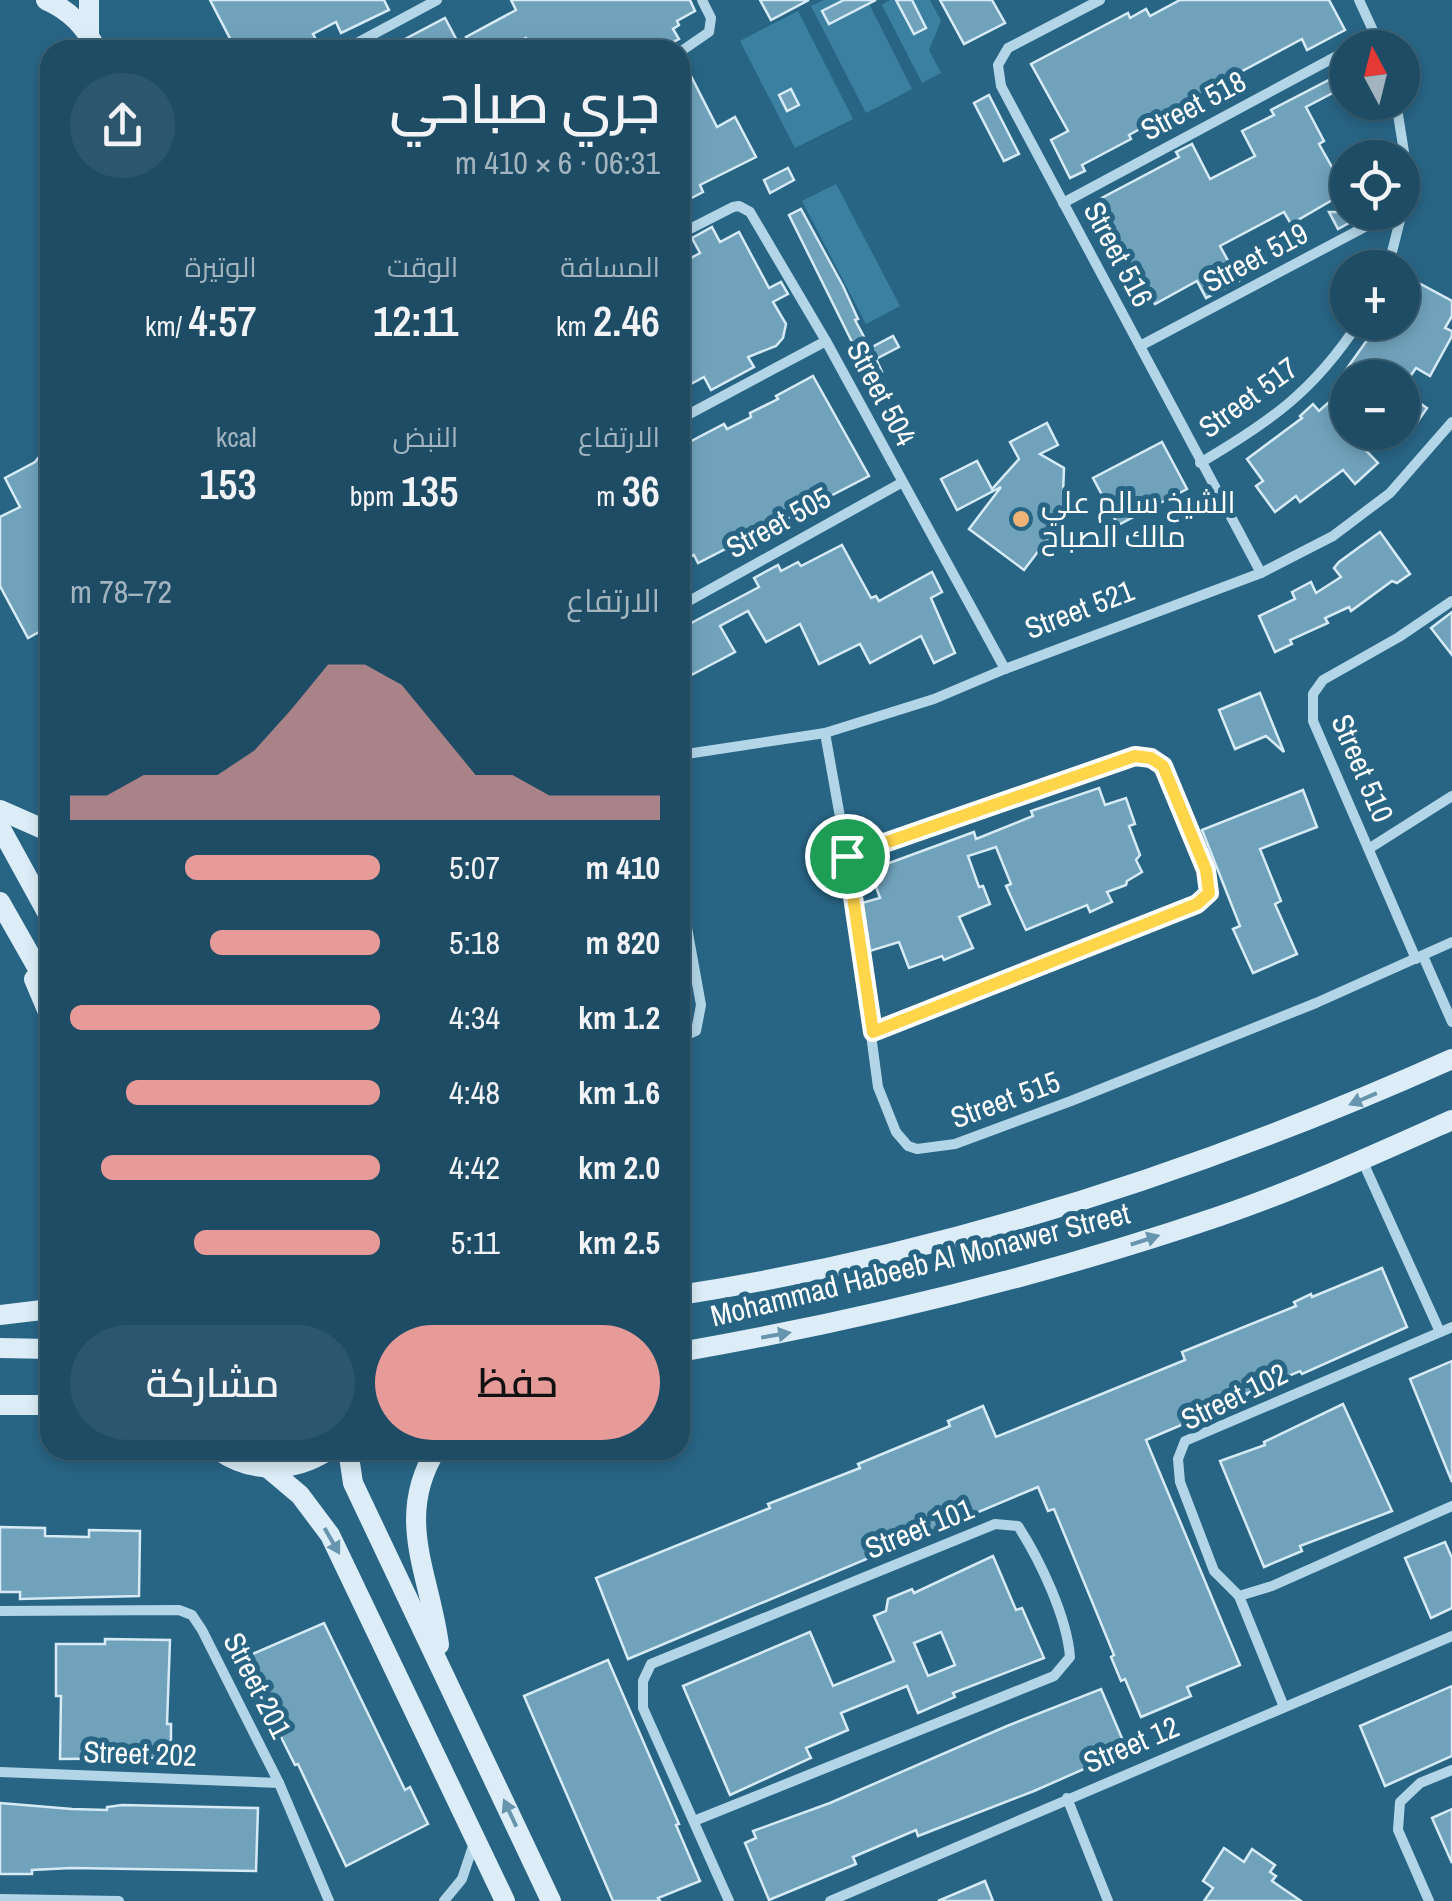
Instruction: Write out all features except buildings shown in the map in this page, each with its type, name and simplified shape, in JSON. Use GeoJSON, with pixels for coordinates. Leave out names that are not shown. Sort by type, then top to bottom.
{"type":"FeatureCollection","features":[{"type":"Feature","properties":{"kind":"main road"},"geometry":{"type":"LineString","coordinates":[[46,0],[72,16],[91,40]]}},
{"type":"Feature","properties":{"kind":"main road"},"geometry":{"type":"LineString","coordinates":[[89,0],[93,40]]}},
{"type":"Feature","properties":{"kind":"main road"},"geometry":{"type":"LineString","coordinates":[[0,810],[40,828]]}},
{"type":"Feature","properties":{"kind":"main road"},"geometry":{"type":"LineString","coordinates":[[0,827],[40,900]]}},
{"type":"Feature","properties":{"kind":"main road"},"geometry":{"type":"LineString","coordinates":[[0,902],[40,972]]}},
{"type":"Feature","properties":{"kind":"main road"},"geometry":{"type":"LineString","coordinates":[[18,934],[40,991]]}},
{"type":"Feature","properties":{"kind":"main road","name":"Mohammad Habeeb Al Monawer Street"},"geometry":{"type":"LineString","coordinates":[[690,1294],[801,1275],[1020,1220],[1208,1159],[1452,1060]]}},
{"type":"Feature","properties":{"kind":"main road","name":"Mohammad Habeeb Al Monawer Street"},"geometry":{"type":"LineString","coordinates":[[690,1350],[794,1332],[1052,1269],[1224,1214],[1452,1120]]}},
{"type":"Feature","properties":{"kind":"main road"},"geometry":{"type":"LineString","coordinates":[[0,1315],[40,1310]]}},
{"type":"Feature","properties":{"kind":"main road"},"geometry":{"type":"LineString","coordinates":[[0,1348],[40,1349]]}},
{"type":"Feature","properties":{"kind":"main road"},"geometry":{"type":"LineString","coordinates":[[0,1405],[40,1405]]}},
{"type":"Feature","properties":{"kind":"main road"},"geometry":{"type":"LineString","coordinates":[[236,1460],[268,1468],[308,1460]]}},
{"type":"Feature","properties":{"kind":"main road"},"geometry":{"type":"LineString","coordinates":[[349,1460],[353,1484],[551,1901]]}},
{"type":"Feature","properties":{"kind":"main road"},"geometry":{"type":"LineString","coordinates":[[432,1460],[420,1486],[414,1526],[440,1662]]}},
{"type":"Feature","properties":{"kind":"main road"},"geometry":{"type":"LineString","coordinates":[[268,1468],[300,1495],[330,1536],[505,1901]]}},
{"type":"Feature","properties":{"kind":"street"},"geometry":{"type":"LineString","coordinates":[[363,40],[438,0]]}},
{"type":"Feature","properties":{"kind":"street"},"geometry":{"type":"LineString","coordinates":[[690,45],[709,32],[712,18],[702,0]]}},
{"type":"Feature","properties":{"kind":"street","name":"Street 516"},"geometry":{"type":"LineString","coordinates":[[1100,0],[1008,48],[998,65],[1000,86],[1261,573]]}},
{"type":"Feature","properties":{"kind":"street"},"geometry":{"type":"LineString","coordinates":[[1359,0],[1374,30]]}},
{"type":"Feature","properties":{"kind":"street","name":"Street 518"},"geometry":{"type":"LineString","coordinates":[[1063,203],[1330,60]]}},
{"type":"Feature","properties":{"kind":"street","name":"Street 504"},"geometry":{"type":"LineString","coordinates":[[690,229],[733,206],[746,208],[826,341],[1005,669]]}},
{"type":"Feature","properties":{"kind":"street","name":"Street 519"},"geometry":{"type":"LineString","coordinates":[[1140,346],[1363,230]]}},
{"type":"Feature","properties":{"kind":"street","name":"Street 517"},"geometry":{"type":"LineString","coordinates":[[1200,463],[1253,432],[1299,397],[1348,340]]}},
{"type":"Feature","properties":{"kind":"street"},"geometry":{"type":"LineString","coordinates":[[690,415],[826,341]]}},
{"type":"Feature","properties":{"kind":"street","name":"Street 521"},"geometry":{"type":"LineString","coordinates":[[690,753],[826,733],[934,699],[1261,573],[1333,536],[1390,493],[1452,422]]}},
{"type":"Feature","properties":{"kind":"street","name":"Street 505"},"geometry":{"type":"LineString","coordinates":[[690,600],[901,483]]}},
{"type":"Feature","properties":{"kind":"street","name":"Street 510"},"geometry":{"type":"LineString","coordinates":[[1452,600],[1323,680],[1313,694],[1313,721],[1452,1022]]}},
{"type":"Feature","properties":{"kind":"street","name":"Street 515"},"geometry":{"type":"LineString","coordinates":[[826,733],[873,1032],[878,1087],[896,1132],[908,1146],[939,1148],[1071,1101],[1452,942]]}},
{"type":"Feature","properties":{"kind":"street"},"geometry":{"type":"LineString","coordinates":[[847,856],[1135,756],[1151,758],[1163,766],[1206,870],[1209,893],[1197,904],[873,1032]]}},
{"type":"Feature","properties":{"kind":"street"},"geometry":{"type":"LineString","coordinates":[[1370,848],[1452,796]]}},
{"type":"Feature","properties":{"kind":"street"},"geometry":{"type":"LineString","coordinates":[[690,945],[701,1005],[696,1030],[690,1033]]}},
{"type":"Feature","properties":{"kind":"street"},"geometry":{"type":"LineString","coordinates":[[1362,1160],[1440,1332]]}},
{"type":"Feature","properties":{"kind":"street","name":"Street 102"},"geometry":{"type":"LineString","coordinates":[[1239,1596],[1214,1571],[1180,1482],[1178,1459],[1185,1441],[1452,1327]]}},
{"type":"Feature","properties":{"kind":"street"},"geometry":{"type":"LineString","coordinates":[[1284,1706],[1239,1596],[1272,1586],[1452,1506]]}},
{"type":"Feature","properties":{"kind":"street","name":"Street 101"},"geometry":{"type":"LineString","coordinates":[[694,1821],[1054,1676],[1070,1657],[1068,1635],[1018,1526],[995,1524],[651,1664],[643,1681],[643,1708],[730,1901]]}},
{"type":"Feature","properties":{"kind":"street","name":"Street 201"},"geometry":{"type":"LineString","coordinates":[[0,1611],[179,1610],[192,1615],[279,1783],[329,1901]]}},
{"type":"Feature","properties":{"kind":"street","name":"Street 12"},"geometry":{"type":"LineString","coordinates":[[830,1901],[1452,1636]]}},
{"type":"Feature","properties":{"kind":"street"},"geometry":{"type":"LineString","coordinates":[[1429,1901],[1398,1830],[1400,1802],[1420,1783],[1452,1770]]}},
{"type":"Feature","properties":{"kind":"street","name":"Street 202"},"geometry":{"type":"LineString","coordinates":[[0,1772],[279,1783]]}},
{"type":"Feature","properties":{"kind":"street"},"geometry":{"type":"LineString","coordinates":[[1068,1798],[1108,1901]]}},
{"type":"Feature","properties":{"kind":"street"},"geometry":{"type":"LineString","coordinates":[[444,1901],[468,1868],[474,1832]]}},
{"type":"Feature","properties":{"kind":"street"},"geometry":{"type":"LineString","coordinates":[[0,1899],[119,1901]]}},
{"type":"Feature","properties":{"kind":"shaded area"},"geometry":{"type":"Polygon","coordinates":[[[824,0],[867,0],[912,89],[866,113],[811,6],[824,0]]]}},
{"type":"Feature","properties":{"kind":"shaded area"},"geometry":{"type":"Polygon","coordinates":[[[890,0],[930,0],[941,21],[929,50],[941,73],[922,83],[882,5],[890,0]]]}},
{"type":"Feature","properties":{"kind":"shaded area"},"geometry":{"type":"Polygon","coordinates":[[[798,11],[853,119],[795,148],[740,41],[798,11]]]}},
{"type":"Feature","properties":{"kind":"shaded area"},"geometry":{"type":"Polygon","coordinates":[[[836,184],[900,306],[866,324],[802,201],[836,184]]]}},
{"type":"Feature","properties":{"kind":"place","name":"الشيخ سالم علي مالك الصباح"},"geometry":{"type":"Point","coordinates":[1021,519]}},
{"type":"Feature","properties":{"kind":"route"},"geometry":{"type":"LineString","coordinates":[[1135,756],[1151,758],[1163,766],[1206,870],[1209,893],[1197,904],[873,1032],[847,856],[1135,756]]}}]}
